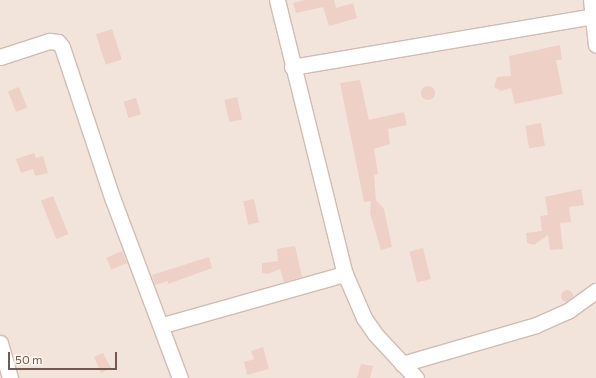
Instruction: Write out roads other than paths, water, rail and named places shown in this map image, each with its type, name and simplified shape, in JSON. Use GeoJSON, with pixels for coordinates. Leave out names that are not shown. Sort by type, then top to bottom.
{"type":"FeatureCollection","features":[{"type":"Feature","properties":{"kind":"street"},"geometry":{"type":"LineString","coordinates":[[277,0],[292,66],[345,274],[364,318],[402,364],[416,378]]}},
{"type":"Feature","properties":{"kind":"street"},"geometry":{"type":"LineString","coordinates":[[591,0],[596,45]]}},
{"type":"Feature","properties":{"kind":"street"},"geometry":{"type":"LineString","coordinates":[[292,66],[592,16]]}},
{"type":"Feature","properties":{"kind":"street"},"geometry":{"type":"LineString","coordinates":[[0,57],[49,41],[58,42],[62,47],[114,200],[163,325],[180,378]]}},
{"type":"Feature","properties":{"kind":"street"},"geometry":{"type":"LineString","coordinates":[[163,325],[345,274]]}},
{"type":"Feature","properties":{"kind":"street"},"geometry":{"type":"LineString","coordinates":[[402,364],[536,325],[568,311],[596,291]]}},
{"type":"Feature","properties":{"kind":"street"},"geometry":{"type":"LineString","coordinates":[[0,343],[10,378]]}}]}
